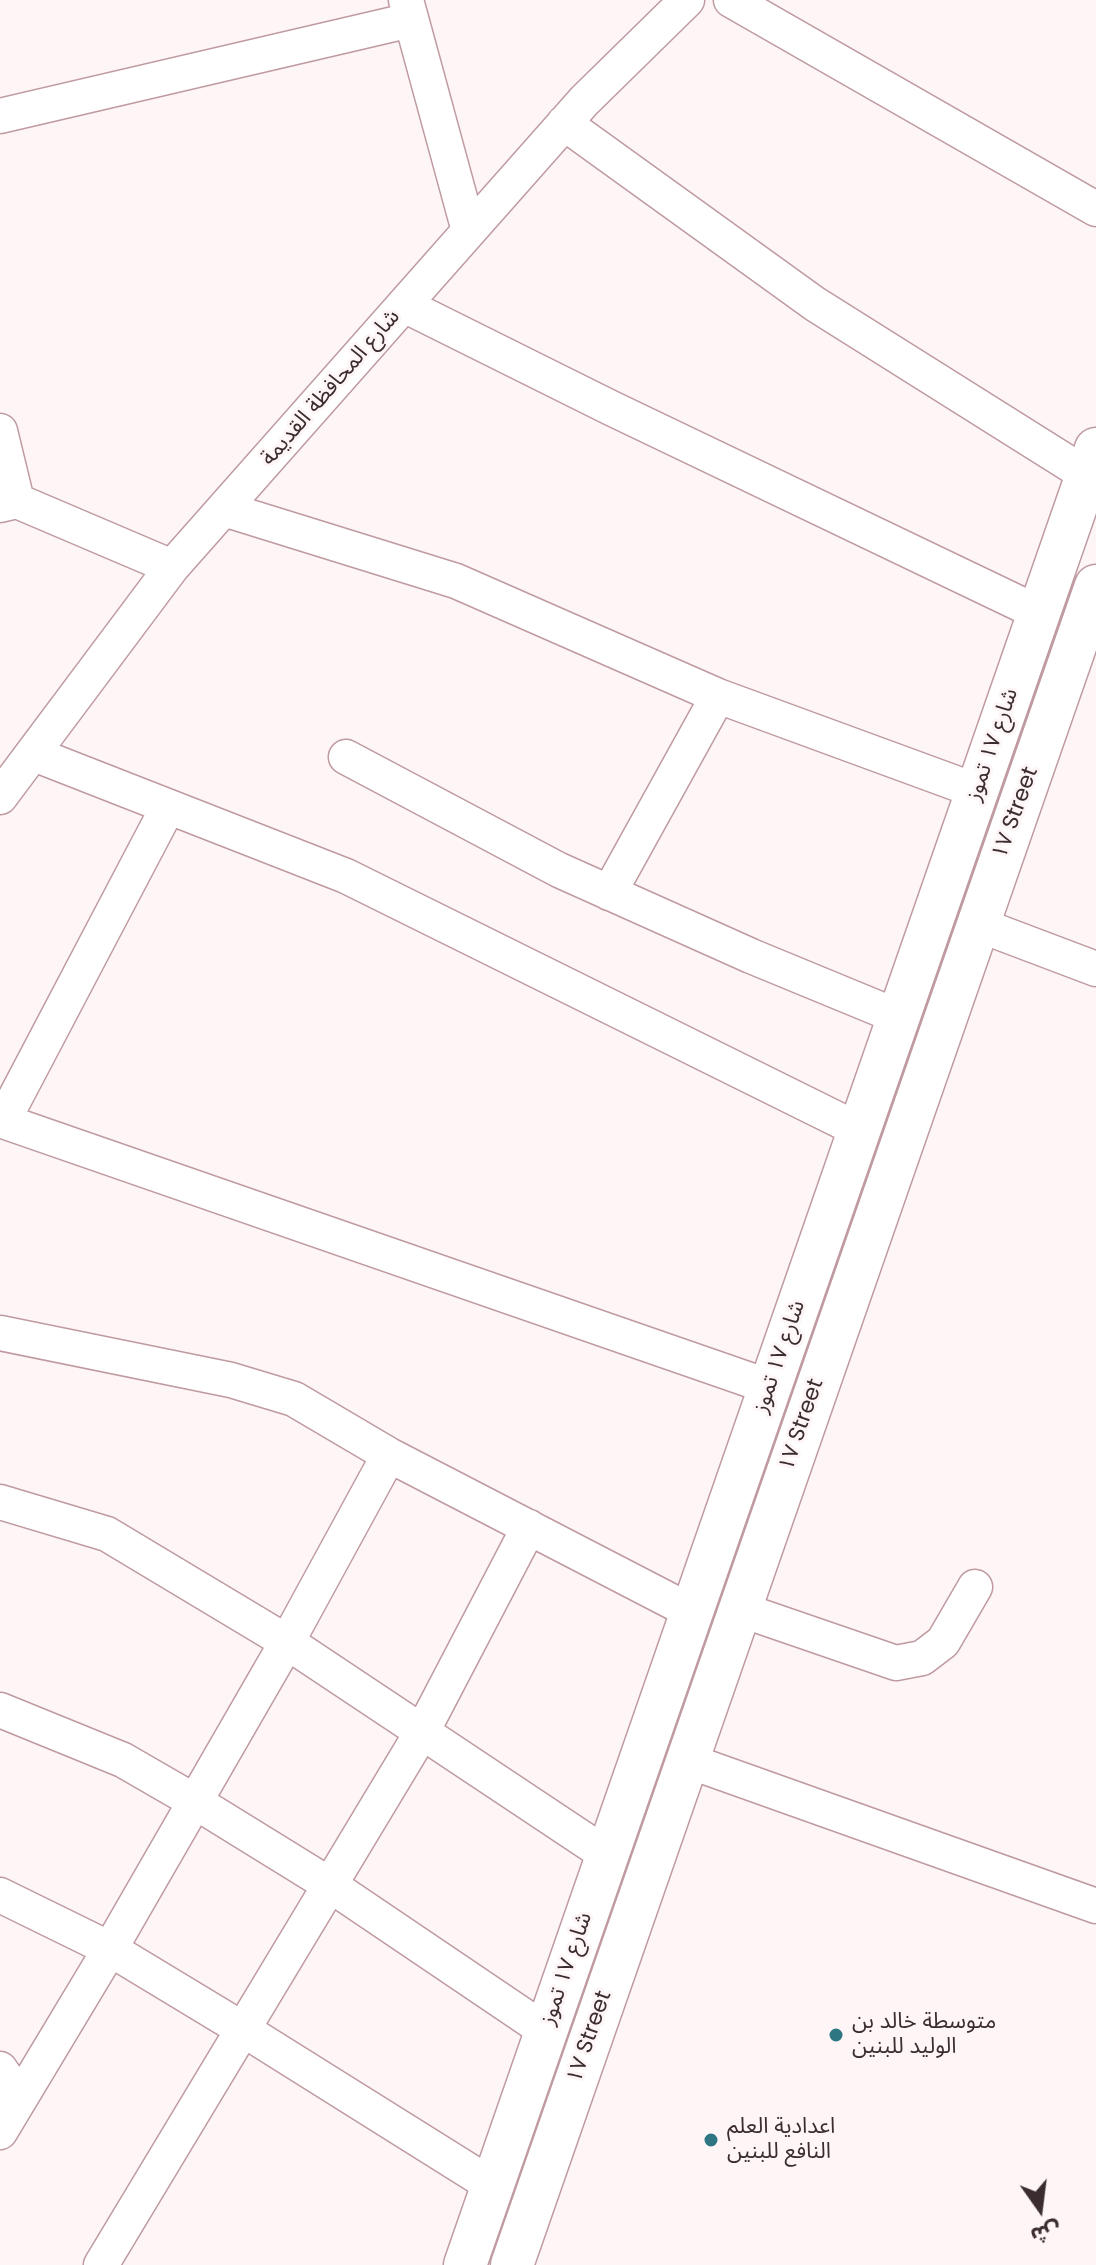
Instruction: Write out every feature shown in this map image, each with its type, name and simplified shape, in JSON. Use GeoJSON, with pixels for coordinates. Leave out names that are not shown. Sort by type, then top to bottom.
{"type":"FeatureCollection","features":[{"type":"Feature","properties":{"kind":"main road","name":"شارع ١٧ تموز"},"geometry":{"type":"LineString","coordinates":[[465,2265],[1092,462]]}},
{"type":"Feature","properties":{"kind":"main road","name":"١٧ Street"},"geometry":{"type":"LineString","coordinates":[[512,2265],[977,924],[1088,635],[1096,586]]}},
{"type":"Feature","properties":{"kind":"street","name":"شارع المحافظة القديمة"},"geometry":{"type":"LineString","coordinates":[[0,797],[172,567],[564,123],[687,0]]}},
{"type":"Feature","properties":{"kind":"street"},"geometry":{"type":"LineString","coordinates":[[731,0],[1096,209]]}},
{"type":"Feature","properties":{"kind":"street"},"geometry":{"type":"LineString","coordinates":[[0,116],[409,10],[469,231]]}},
{"type":"Feature","properties":{"kind":"street"},"geometry":{"type":"LineString","coordinates":[[564,123],[815,304],[1092,462]]}},
{"type":"Feature","properties":{"kind":"street"},"geometry":{"type":"LineString","coordinates":[[404,305],[1039,613]]}},
{"type":"Feature","properties":{"kind":"street"},"geometry":{"type":"LineString","coordinates":[[0,431],[8,503],[172,567]]}},
{"type":"Feature","properties":{"kind":"street"},"geometry":{"type":"LineString","coordinates":[[224,509],[456,581],[718,696],[977,791]]}},
{"type":"Feature","properties":{"kind":"street"},"geometry":{"type":"LineString","coordinates":[[609,893],[718,696]]}},
{"type":"Feature","properties":{"kind":"street"},"geometry":{"type":"LineString","coordinates":[[34,754],[346,876],[859,1130]]}},
{"type":"Feature","properties":{"kind":"street"},"geometry":{"type":"LineString","coordinates":[[346,757],[559,870],[751,956],[899,1017]]}},
{"type":"Feature","properties":{"kind":"street"},"geometry":{"type":"LineString","coordinates":[[168,807],[2,1121],[770,1387]]}},
{"type":"Feature","properties":{"kind":"street"},"geometry":{"type":"LineString","coordinates":[[977,924],[1096,969]]}},
{"type":"Feature","properties":{"kind":"street"},"geometry":{"type":"LineString","coordinates":[[0,1333],[231,1380],[294,1399],[389,1455],[692,1612]]}},
{"type":"Feature","properties":{"kind":"street"},"geometry":{"type":"LineString","coordinates":[[0,2132],[110,1949],[287,1642],[389,1455]]}},
{"type":"Feature","properties":{"kind":"street"},"geometry":{"type":"LineString","coordinates":[[0,1502],[107,1534],[287,1642],[607,1855]]}},
{"type":"Feature","properties":{"kind":"street"},"geometry":{"type":"LineString","coordinates":[[101,2265],[422,1732],[529,1527]]}},
{"type":"Feature","properties":{"kind":"street"},"geometry":{"type":"LineString","coordinates":[[739,1609],[896,1663],[922,1658],[943,1642],[975,1587]]}},
{"type":"Feature","properties":{"kind":"street"},"geometry":{"type":"LineString","coordinates":[[0,1710],[123,1760],[194,1801],[330,1885],[546,2031]]}},
{"type":"Feature","properties":{"kind":"street"},"geometry":{"type":"LineString","coordinates":[[686,1760],[1096,1906]]}},
{"type":"Feature","properties":{"kind":"street"},"geometry":{"type":"LineString","coordinates":[[0,1895],[110,1949],[493,2186]]}},
{"type":"Feature","properties":{"kind":"street"},"geometry":{"type":"LineString","coordinates":[[0,2069],[20,2098]]}},
{"type":"Feature","properties":{"kind":"place","name":"متوسطة خالد بن الوليد للبنين"},"geometry":{"type":"Point","coordinates":[836,2035]}},
{"type":"Feature","properties":{"kind":"place","name":"اعدادية العلم النافع للبنين"},"geometry":{"type":"Point","coordinates":[711,2140]}}]}
